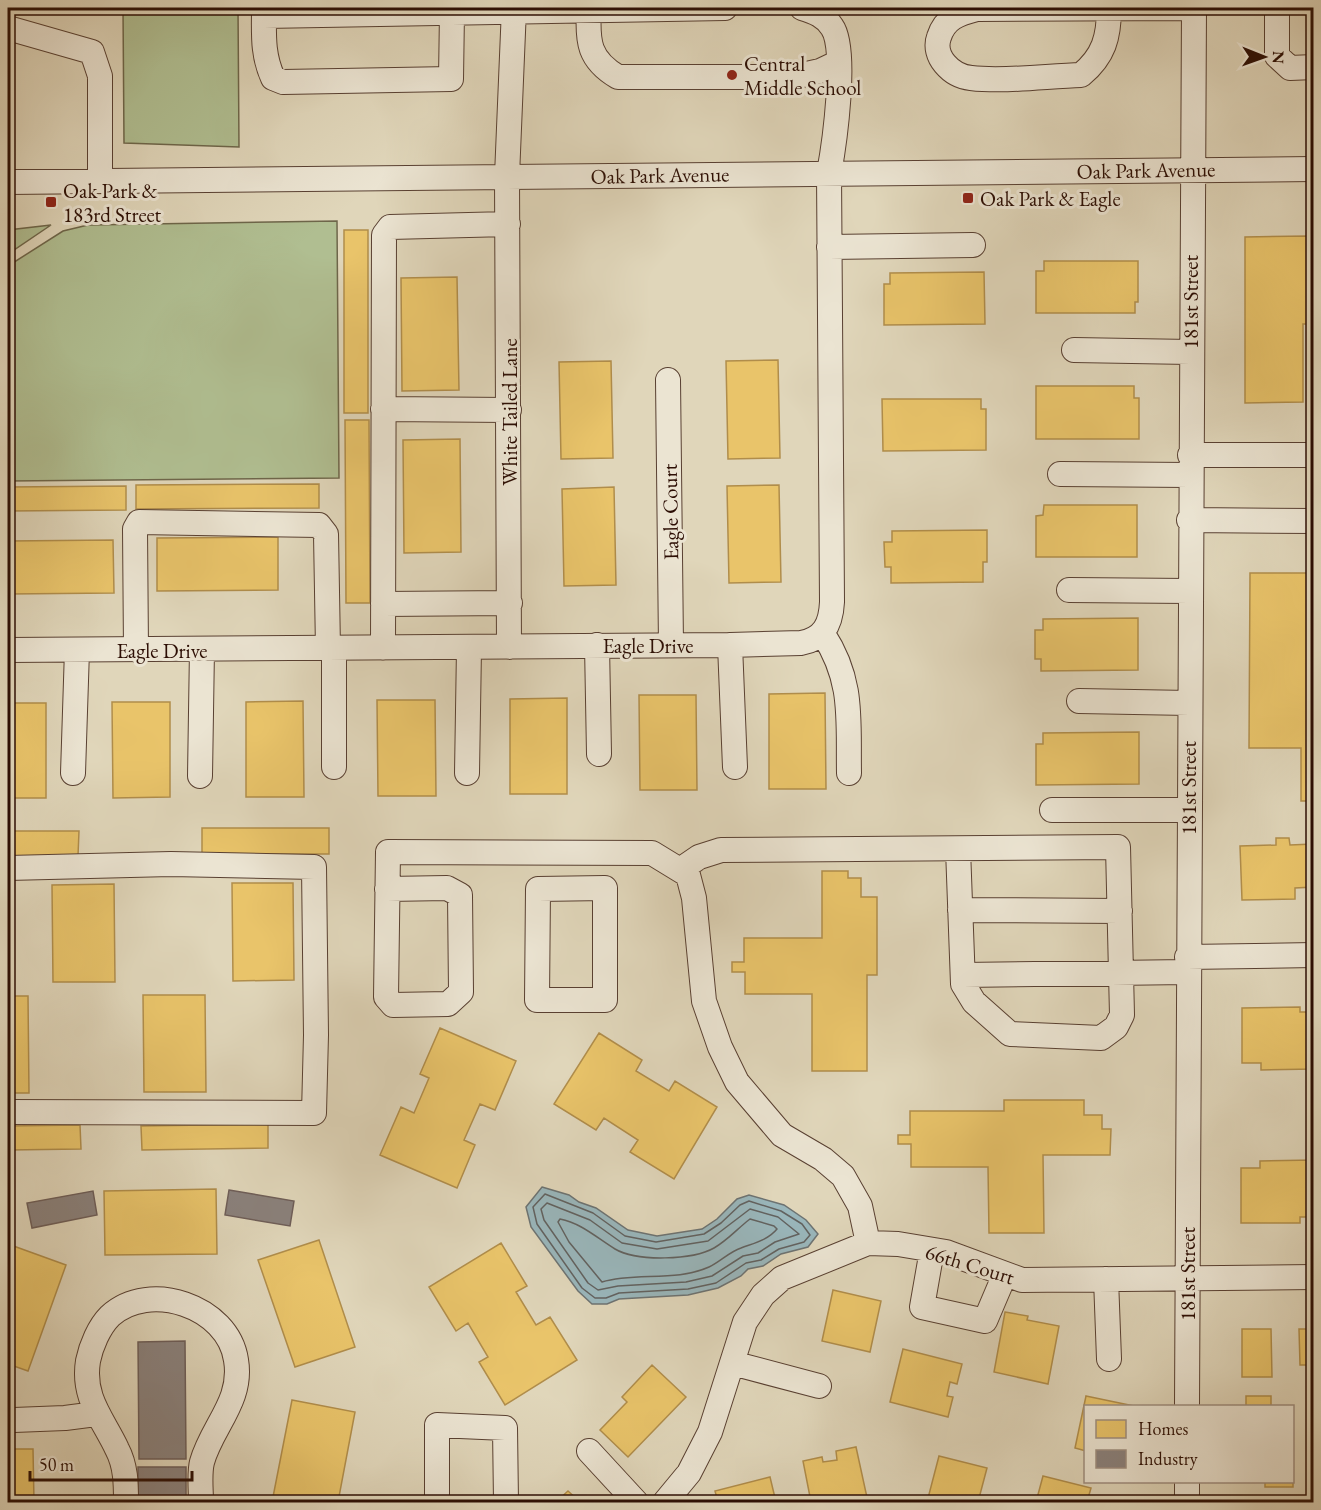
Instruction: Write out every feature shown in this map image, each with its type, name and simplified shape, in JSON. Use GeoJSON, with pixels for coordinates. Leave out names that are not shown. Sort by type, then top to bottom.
{"type":"FeatureCollection","features":[{"type":"Feature","properties":{"kind":"street"},"geometry":{"type":"LineString","coordinates":[[452,12],[451,79],[283,82],[273,78],[264,52],[264,12],[725,8]]}},
{"type":"Feature","properties":{"kind":"street"},"geometry":{"type":"LineString","coordinates":[[802,8],[820,15],[834,29],[839,62],[838,122],[829,173],[832,602],[831,619],[823,634],[838,656],[848,698],[849,773]]}},
{"type":"Feature","properties":{"kind":"street"},"geometry":{"type":"LineString","coordinates":[[1109,8],[1106,45],[1095,64],[1081,75],[970,78],[948,68],[939,55],[936,44],[943,24],[958,14],[976,9],[1109,8],[1194,8]]}},
{"type":"Feature","properties":{"kind":"street","name":"181st Street"},"geometry":{"type":"LineString","coordinates":[[1188,1405],[1187,964],[1191,170],[1194,8]]}},
{"type":"Feature","properties":{"kind":"street"},"geometry":{"type":"LineString","coordinates":[[1277,8],[1277,56],[1290,68],[1314,67]]}},
{"type":"Feature","properties":{"kind":"street","name":"White Tailed Lane"},"geometry":{"type":"LineString","coordinates":[[510,647],[507,176],[514,9]]}},
{"type":"Feature","properties":{"kind":"street"},"geometry":{"type":"LineString","coordinates":[[590,10],[589,40],[594,54],[602,67],[618,77],[793,77],[820,71],[839,62]]}},
{"type":"Feature","properties":{"kind":"street"},"geometry":{"type":"LineString","coordinates":[[8,28],[92,52],[100,76],[100,181]]}},
{"type":"Feature","properties":{"kind":"street","name":"Oak Park Avenue"},"geometry":{"type":"LineString","coordinates":[[8,182],[1314,169]]}},
{"type":"Feature","properties":{"kind":"street"},"geometry":{"type":"LineString","coordinates":[[383,648],[384,235],[390,227],[507,224]]}},
{"type":"Feature","properties":{"kind":"street"},"geometry":{"type":"LineString","coordinates":[[829,247],[974,245]]}},
{"type":"Feature","properties":{"kind":"street"},"geometry":{"type":"LineString","coordinates":[[1074,350],[1190,352]]}},
{"type":"Feature","properties":{"kind":"street","name":"Eagle Court"},"geometry":{"type":"LineString","coordinates":[[668,380],[671,645]]}},
{"type":"Feature","properties":{"kind":"street"},"geometry":{"type":"LineString","coordinates":[[383,409],[509,410]]}},
{"type":"Feature","properties":{"kind":"street"},"geometry":{"type":"LineString","coordinates":[[1060,474],[1314,455]]}},
{"type":"Feature","properties":{"kind":"street"},"geometry":{"type":"LineString","coordinates":[[1189,520],[1314,521]]}},
{"type":"Feature","properties":{"kind":"street"},"geometry":{"type":"LineString","coordinates":[[136,650],[135,529],[139,522],[319,525],[324,528],[326,534],[334,767]]}},
{"type":"Feature","properties":{"kind":"street"},"geometry":{"type":"LineString","coordinates":[[1070,590],[1189,591]]}},
{"type":"Feature","properties":{"kind":"street"},"geometry":{"type":"LineString","coordinates":[[383,604],[510,603]]}},
{"type":"Feature","properties":{"kind":"street","name":"Eagle Drive"},"geometry":{"type":"LineString","coordinates":[[8,650],[730,645],[801,643],[812,641],[823,634]]}},
{"type":"Feature","properties":{"kind":"street"},"geometry":{"type":"LineString","coordinates":[[597,645],[599,754]]}},
{"type":"Feature","properties":{"kind":"street"},"geometry":{"type":"LineString","coordinates":[[730,645],[735,767]]}},
{"type":"Feature","properties":{"kind":"street"},"geometry":{"type":"LineString","coordinates":[[467,773],[469,648]]}},
{"type":"Feature","properties":{"kind":"street"},"geometry":{"type":"LineString","coordinates":[[200,776],[202,649]]}},
{"type":"Feature","properties":{"kind":"street"},"geometry":{"type":"LineString","coordinates":[[73,773],[77,650]]}},
{"type":"Feature","properties":{"kind":"street"},"geometry":{"type":"LineString","coordinates":[[1079,701],[1189,703]]}},
{"type":"Feature","properties":{"kind":"street"},"geometry":{"type":"LineString","coordinates":[[1052,810],[1188,810]]}},
{"type":"Feature","properties":{"kind":"street"},"geometry":{"type":"LineString","coordinates":[[680,870],[699,857],[721,850],[1118,847],[1122,1015],[1116,1028],[1101,1038],[1010,1034],[974,1002],[963,984],[958,849]]}},
{"type":"Feature","properties":{"kind":"street"},"geometry":{"type":"LineString","coordinates":[[387,889],[447,888],[460,895],[461,992],[448,1004],[393,1005],[386,997],[387,889],[388,852],[652,854],[687,875],[694,898],[704,1001],[720,1047],[736,1082],[782,1135],[823,1159],[843,1176],[861,1206],[868,1244]]}},
{"type":"Feature","properties":{"kind":"street"},"geometry":{"type":"LineString","coordinates":[[575,853],[575,889]]}},
{"type":"Feature","properties":{"kind":"street"},"geometry":{"type":"LineString","coordinates":[[8,868],[171,864],[314,867],[316,1035],[314,1113],[8,1112]]}},
{"type":"Feature","properties":{"kind":"street"},"geometry":{"type":"LineString","coordinates":[[605,888],[605,1000],[537,1000],[538,889],[575,889],[605,888]]}},
{"type":"Feature","properties":{"kind":"street"},"geometry":{"type":"LineString","coordinates":[[960,910],[1120,911]]}},
{"type":"Feature","properties":{"kind":"street"},"geometry":{"type":"LineString","coordinates":[[963,975],[1121,973],[1187,964],[1314,955]]}},
{"type":"Feature","properties":{"kind":"street","name":"66th Court"},"geometry":{"type":"LineString","coordinates":[[665,1503],[689,1473],[710,1432],[745,1322],[764,1295],[782,1278],[868,1244],[898,1244],[946,1252],[1022,1280],[1314,1277]]}},
{"type":"Feature","properties":{"kind":"street"},"geometry":{"type":"LineString","coordinates":[[932,1250],[922,1307],[985,1320],[1005,1274]]}},
{"type":"Feature","properties":{"kind":"street"},"geometry":{"type":"LineString","coordinates":[[1106,1279],[1109,1359]]}},
{"type":"Feature","properties":{"kind":"street"},"geometry":{"type":"LineString","coordinates":[[126,1503],[125,1473],[117,1449],[96,1414],[87,1383],[88,1361],[95,1338],[111,1316],[135,1304],[162,1300],[188,1305],[210,1315],[227,1332],[237,1360],[236,1390],[202,1463],[201,1503]]}},
{"type":"Feature","properties":{"kind":"street"},"geometry":{"type":"LineString","coordinates":[[732,1363],[819,1386]]}},
{"type":"Feature","properties":{"kind":"street"},"geometry":{"type":"LineString","coordinates":[[14,1420],[96,1414]]}},
{"type":"Feature","properties":{"kind":"street"},"geometry":{"type":"LineString","coordinates":[[437,1503],[437,1425],[505,1428],[506,1503]]}},
{"type":"Feature","properties":{"kind":"street"},"geometry":{"type":"LineString","coordinates":[[589,1451],[636,1503]]}},
{"type":"Feature","properties":{"kind":"street"},"geometry":{"type":"LineString","coordinates":[[1188,1483],[1188,1503]]}},
{"type":"Feature","properties":{"kind":"green space"},"geometry":{"type":"Polygon","coordinates":[[[123,8],[238,8],[239,147],[124,143],[123,8]]]}},
{"type":"Feature","properties":{"kind":"green space"},"geometry":{"type":"Polygon","coordinates":[[[337,221],[339,478],[8,481],[8,266],[63,231],[88,225],[337,221]]]}},
{"type":"Feature","properties":{"kind":"green space"},"geometry":{"type":"Polygon","coordinates":[[[51,225],[8,254],[8,230],[51,225]]]}},
{"type":"Feature","properties":{"kind":"water"},"geometry":{"type":"Polygon","coordinates":[[[542,1187],[569,1195],[579,1202],[596,1208],[628,1230],[657,1236],[702,1229],[717,1219],[737,1199],[749,1195],[784,1205],[806,1220],[818,1234],[808,1247],[781,1254],[763,1266],[748,1269],[741,1276],[718,1288],[688,1295],[619,1299],[607,1304],[592,1304],[578,1291],[531,1227],[526,1207],[542,1187]]]}},
{"type":"Feature","properties":{"kind":"building: Homes"},"geometry":{"type":"Polygon","coordinates":[[[344,230],[368,230],[368,413],[344,413],[344,230]]]}},
{"type":"Feature","properties":{"kind":"building: Homes"},"geometry":{"type":"Polygon","coordinates":[[[1308,236],[1308,324],[1303,324],[1303,402],[1245,403],[1245,237],[1308,236]]]}},
{"type":"Feature","properties":{"kind":"building: Homes"},"geometry":{"type":"Polygon","coordinates":[[[1044,261],[1138,261],[1138,302],[1135,302],[1135,313],[1036,313],[1036,271],[1044,271],[1044,261]]]}},
{"type":"Feature","properties":{"kind":"building: Homes"},"geometry":{"type":"Polygon","coordinates":[[[984,272],[985,324],[884,325],[884,284],[890,284],[890,273],[984,272]]]}},
{"type":"Feature","properties":{"kind":"building: Homes"},"geometry":{"type":"Polygon","coordinates":[[[457,277],[459,390],[402,391],[401,278],[457,277]]]}},
{"type":"Feature","properties":{"kind":"building: Homes"},"geometry":{"type":"Polygon","coordinates":[[[778,360],[780,458],[728,459],[726,361],[778,360]]]}},
{"type":"Feature","properties":{"kind":"building: Homes"},"geometry":{"type":"Polygon","coordinates":[[[611,361],[613,458],[561,459],[559,362],[611,361]]]}},
{"type":"Feature","properties":{"kind":"building: Homes"},"geometry":{"type":"Polygon","coordinates":[[[1036,386],[1134,386],[1134,398],[1139,398],[1139,439],[1036,439],[1036,386]]]}},
{"type":"Feature","properties":{"kind":"building: Homes"},"geometry":{"type":"Polygon","coordinates":[[[882,399],[981,399],[981,409],[986,409],[986,450],[883,451],[882,399]]]}},
{"type":"Feature","properties":{"kind":"building: Homes"},"geometry":{"type":"Polygon","coordinates":[[[345,420],[369,420],[370,603],[346,603],[345,420]]]}},
{"type":"Feature","properties":{"kind":"building: Homes"},"geometry":{"type":"Polygon","coordinates":[[[460,439],[461,552],[404,553],[403,440],[460,439]]]}},
{"type":"Feature","properties":{"kind":"building: Homes"},"geometry":{"type":"Polygon","coordinates":[[[319,484],[319,508],[136,509],[136,485],[319,484]]]}},
{"type":"Feature","properties":{"kind":"building: Homes"},"geometry":{"type":"Polygon","coordinates":[[[779,485],[781,582],[729,583],[727,486],[779,485]]]}},
{"type":"Feature","properties":{"kind":"building: Homes"},"geometry":{"type":"Polygon","coordinates":[[[126,486],[126,510],[8,511],[8,487],[126,486]]]}},
{"type":"Feature","properties":{"kind":"building: Homes"},"geometry":{"type":"Polygon","coordinates":[[[614,487],[616,585],[564,586],[562,489],[614,487]]]}},
{"type":"Feature","properties":{"kind":"building: Homes"},"geometry":{"type":"Polygon","coordinates":[[[1044,505],[1137,505],[1137,557],[1036,557],[1036,516],[1043,515],[1044,505]]]}},
{"type":"Feature","properties":{"kind":"building: Homes"},"geometry":{"type":"Polygon","coordinates":[[[987,530],[987,562],[983,562],[983,582],[891,583],[891,567],[885,567],[884,542],[892,542],[892,531],[987,530]]]}},
{"type":"Feature","properties":{"kind":"building: Homes"},"geometry":{"type":"Polygon","coordinates":[[[278,537],[278,590],[157,591],[157,538],[278,537]]]}},
{"type":"Feature","properties":{"kind":"building: Homes"},"geometry":{"type":"Polygon","coordinates":[[[113,540],[114,593],[8,594],[8,541],[113,540]]]}},
{"type":"Feature","properties":{"kind":"building: Homes"},"geometry":{"type":"Polygon","coordinates":[[[1250,573],[1310,573],[1310,742],[1314,742],[1314,801],[1301,801],[1301,748],[1249,748],[1250,573]]]}},
{"type":"Feature","properties":{"kind":"building: Homes"},"geometry":{"type":"Polygon","coordinates":[[[1138,618],[1138,670],[1041,671],[1041,659],[1035,659],[1035,630],[1043,630],[1043,619],[1138,618]]]}},
{"type":"Feature","properties":{"kind":"building: Homes"},"geometry":{"type":"Polygon","coordinates":[[[825,693],[826,789],[769,789],[769,694],[825,693]]]}},
{"type":"Feature","properties":{"kind":"building: Homes"},"geometry":{"type":"Polygon","coordinates":[[[639,695],[696,695],[697,790],[640,790],[639,695]]]}},
{"type":"Feature","properties":{"kind":"building: Homes"},"geometry":{"type":"Polygon","coordinates":[[[567,698],[567,794],[510,794],[510,699],[567,698]]]}},
{"type":"Feature","properties":{"kind":"building: Homes"},"geometry":{"type":"Polygon","coordinates":[[[377,700],[435,700],[436,796],[378,796],[377,700]]]}},
{"type":"Feature","properties":{"kind":"building: Homes"},"geometry":{"type":"Polygon","coordinates":[[[303,701],[304,797],[246,797],[246,702],[303,701]]]}},
{"type":"Feature","properties":{"kind":"building: Homes"},"geometry":{"type":"Polygon","coordinates":[[[112,702],[170,702],[170,797],[113,798],[112,702]]]}},
{"type":"Feature","properties":{"kind":"building: Homes"},"geometry":{"type":"Polygon","coordinates":[[[8,703],[46,703],[46,798],[8,798],[8,703]]]}},
{"type":"Feature","properties":{"kind":"building: Homes"},"geometry":{"type":"Polygon","coordinates":[[[1139,732],[1139,784],[1036,785],[1036,744],[1043,744],[1043,733],[1139,732]]]}},
{"type":"Feature","properties":{"kind":"building: Homes"},"geometry":{"type":"Polygon","coordinates":[[[202,828],[329,828],[329,854],[202,854],[202,828]]]}},
{"type":"Feature","properties":{"kind":"building: Homes"},"geometry":{"type":"Polygon","coordinates":[[[8,831],[79,831],[78,856],[8,856],[8,831]]]}},
{"type":"Feature","properties":{"kind":"building: Homes"},"geometry":{"type":"Polygon","coordinates":[[[1313,837],[1314,887],[1295,888],[1295,899],[1242,900],[1240,846],[1276,845],[1276,838],[1289,838],[1290,845],[1313,844],[1313,837]]]}},
{"type":"Feature","properties":{"kind":"building: Homes"},"geometry":{"type":"Polygon","coordinates":[[[822,871],[848,871],[848,878],[861,878],[861,897],[877,897],[877,975],[867,975],[867,1071],[812,1071],[812,994],[745,994],[745,972],[732,972],[732,962],[744,962],[744,938],[822,938],[822,871]]]}},
{"type":"Feature","properties":{"kind":"building: Homes"},"geometry":{"type":"Polygon","coordinates":[[[232,883],[293,883],[294,980],[233,981],[232,883]]]}},
{"type":"Feature","properties":{"kind":"building: Homes"},"geometry":{"type":"Polygon","coordinates":[[[114,884],[115,982],[53,982],[52,885],[114,884]]]}},
{"type":"Feature","properties":{"kind":"building: Homes"},"geometry":{"type":"Polygon","coordinates":[[[143,995],[205,995],[206,1092],[144,1092],[143,995]]]}},
{"type":"Feature","properties":{"kind":"building: Homes"},"geometry":{"type":"Polygon","coordinates":[[[8,996],[28,996],[29,1093],[8,1093],[8,996]]]}},
{"type":"Feature","properties":{"kind":"building: Homes"},"geometry":{"type":"Polygon","coordinates":[[[1300,1007],[1300,1012],[1314,1012],[1314,1069],[1261,1070],[1261,1063],[1242,1063],[1242,1008],[1300,1007]]]}},
{"type":"Feature","properties":{"kind":"building: Homes"},"geometry":{"type":"Polygon","coordinates":[[[440,1028],[516,1061],[495,1110],[480,1104],[464,1140],[475,1145],[457,1188],[380,1155],[401,1107],[414,1113],[429,1078],[420,1074],[440,1028]]]}},
{"type":"Feature","properties":{"kind":"building: Homes"},"geometry":{"type":"Polygon","coordinates":[[[599,1033],[642,1060],[636,1071],[669,1091],[675,1081],[717,1107],[674,1179],[630,1152],[638,1140],[604,1118],[596,1130],[554,1104],[599,1033]]]}},
{"type":"Feature","properties":{"kind":"building: Homes"},"geometry":{"type":"Polygon","coordinates":[[[1004,1100],[1084,1100],[1084,1115],[1102,1115],[1102,1129],[1111,1129],[1110,1155],[1043,1155],[1044,1233],[989,1233],[988,1167],[911,1167],[911,1144],[898,1144],[898,1135],[910,1135],[910,1111],[1004,1111],[1004,1100]]]}},
{"type":"Feature","properties":{"kind":"building: Homes"},"geometry":{"type":"Polygon","coordinates":[[[268,1124],[268,1148],[142,1150],[141,1126],[268,1124]]]}},
{"type":"Feature","properties":{"kind":"building: Homes"},"geometry":{"type":"Polygon","coordinates":[[[80,1125],[81,1149],[8,1150],[8,1126],[80,1125]]]}},
{"type":"Feature","properties":{"kind":"building: Homes"},"geometry":{"type":"Polygon","coordinates":[[[1314,1160],[1314,1217],[1300,1217],[1300,1223],[1241,1223],[1241,1168],[1260,1168],[1260,1161],[1314,1160]]]}},
{"type":"Feature","properties":{"kind":"building: Homes"},"geometry":{"type":"Polygon","coordinates":[[[216,1189],[217,1254],[105,1255],[104,1191],[216,1189]]]}},
{"type":"Feature","properties":{"kind":"building: Homes"},"geometry":{"type":"Polygon","coordinates":[[[319,1240],[355,1347],[295,1367],[258,1260],[319,1240]]]}},
{"type":"Feature","properties":{"kind":"building: Homes"},"geometry":{"type":"Polygon","coordinates":[[[501,1243],[527,1286],[516,1292],[536,1325],[550,1317],[577,1360],[505,1405],[479,1362],[488,1357],[468,1323],[456,1331],[429,1287],[501,1243]]]}},
{"type":"Feature","properties":{"kind":"building: Homes"},"geometry":{"type":"Polygon","coordinates":[[[8,1244],[66,1265],[28,1371],[8,1364],[8,1244]]]}},
{"type":"Feature","properties":{"kind":"building: Homes"},"geometry":{"type":"Polygon","coordinates":[[[833,1290],[881,1301],[870,1352],[822,1341],[833,1290]]]}},
{"type":"Feature","properties":{"kind":"building: Homes"},"geometry":{"type":"Polygon","coordinates":[[[1005,1312],[1028,1316],[1027,1320],[1059,1326],[1048,1384],[994,1372],[1005,1312]]]}},
{"type":"Feature","properties":{"kind":"building: Homes"},"geometry":{"type":"Polygon","coordinates":[[[1242,1329],[1271,1329],[1272,1377],[1242,1377],[1242,1329]]]}},
{"type":"Feature","properties":{"kind":"building: Homes"},"geometry":{"type":"Polygon","coordinates":[[[1299,1329],[1314,1329],[1314,1365],[1300,1365],[1299,1329]]]}},
{"type":"Feature","properties":{"kind":"building: Homes"},"geometry":{"type":"Polygon","coordinates":[[[903,1349],[962,1364],[957,1384],[950,1382],[947,1396],[953,1397],[948,1417],[890,1402],[903,1349]]]}},
{"type":"Feature","properties":{"kind":"building: Homes"},"geometry":{"type":"Polygon","coordinates":[[[652,1365],[686,1397],[628,1457],[600,1430],[627,1402],[622,1397],[652,1365]]]}},
{"type":"Feature","properties":{"kind":"building: Homes"},"geometry":{"type":"Polygon","coordinates":[[[1086,1396],[1129,1405],[1084,1405],[1086,1396]]]}},
{"type":"Feature","properties":{"kind":"building: Homes"},"geometry":{"type":"Polygon","coordinates":[[[1246,1396],[1271,1396],[1271,1405],[1246,1405],[1246,1396]]]}},
{"type":"Feature","properties":{"kind":"building: Homes"},"geometry":{"type":"Polygon","coordinates":[[[292,1400],[355,1412],[338,1502],[272,1502],[292,1400]]]}},
{"type":"Feature","properties":{"kind":"building: Homes"},"geometry":{"type":"Polygon","coordinates":[[[1084,1405],[1084,1450],[1075,1448],[1084,1405]]]}},
{"type":"Feature","properties":{"kind":"building: Homes"},"geometry":{"type":"Polygon","coordinates":[[[856,1447],[868,1502],[811,1502],[803,1461],[822,1457],[823,1462],[837,1460],[836,1451],[856,1447]]]}},
{"type":"Feature","properties":{"kind":"building: Homes"},"geometry":{"type":"Polygon","coordinates":[[[8,1449],[33,1449],[34,1502],[8,1502],[8,1449]]]}},
{"type":"Feature","properties":{"kind":"building: Homes"},"geometry":{"type":"Polygon","coordinates":[[[939,1456],[987,1468],[978,1502],[927,1502],[939,1456]]]}},
{"type":"Feature","properties":{"kind":"building: Homes"},"geometry":{"type":"Polygon","coordinates":[[[1043,1476],[1091,1488],[1087,1502],[1036,1502],[1043,1476]]]}},
{"type":"Feature","properties":{"kind":"building: Homes"},"geometry":{"type":"Polygon","coordinates":[[[770,1477],[776,1502],[718,1502],[715,1491],[770,1477]]]}},
{"type":"Feature","properties":{"kind":"building: Homes"},"geometry":{"type":"Polygon","coordinates":[[[1265,1483],[1293,1483],[1293,1487],[1265,1487],[1265,1483]]]}},
{"type":"Feature","properties":{"kind":"building: Homes"},"geometry":{"type":"Polygon","coordinates":[[[568,1491],[580,1502],[556,1502],[568,1491]]]}},
{"type":"Feature","properties":{"kind":"building: Industry"},"geometry":{"type":"Polygon","coordinates":[[[229,1190],[294,1201],[290,1226],[225,1215],[229,1190]]]}},
{"type":"Feature","properties":{"kind":"building: Industry"},"geometry":{"type":"Polygon","coordinates":[[[93,1191],[97,1215],[32,1228],[27,1203],[93,1191]]]}},
{"type":"Feature","properties":{"kind":"building: Industry"},"geometry":{"type":"Polygon","coordinates":[[[185,1341],[186,1459],[139,1459],[138,1342],[185,1341]]]}},
{"type":"Feature","properties":{"kind":"building: Industry"},"geometry":{"type":"Polygon","coordinates":[[[138,1467],[186,1467],[186,1502],[138,1502],[138,1467]]]}},
{"type":"Feature","properties":{"kind":"place","name":"Central Middle School"},"geometry":{"type":"Point","coordinates":[732,75]}},
{"type":"Feature","properties":{"kind":"place","name":"Oak Park & Eagle"},"geometry":{"type":"Point","coordinates":[968,198]}},
{"type":"Feature","properties":{"kind":"place","name":"Oak Park & 183rd Street"},"geometry":{"type":"Point","coordinates":[51,202]}}]}
